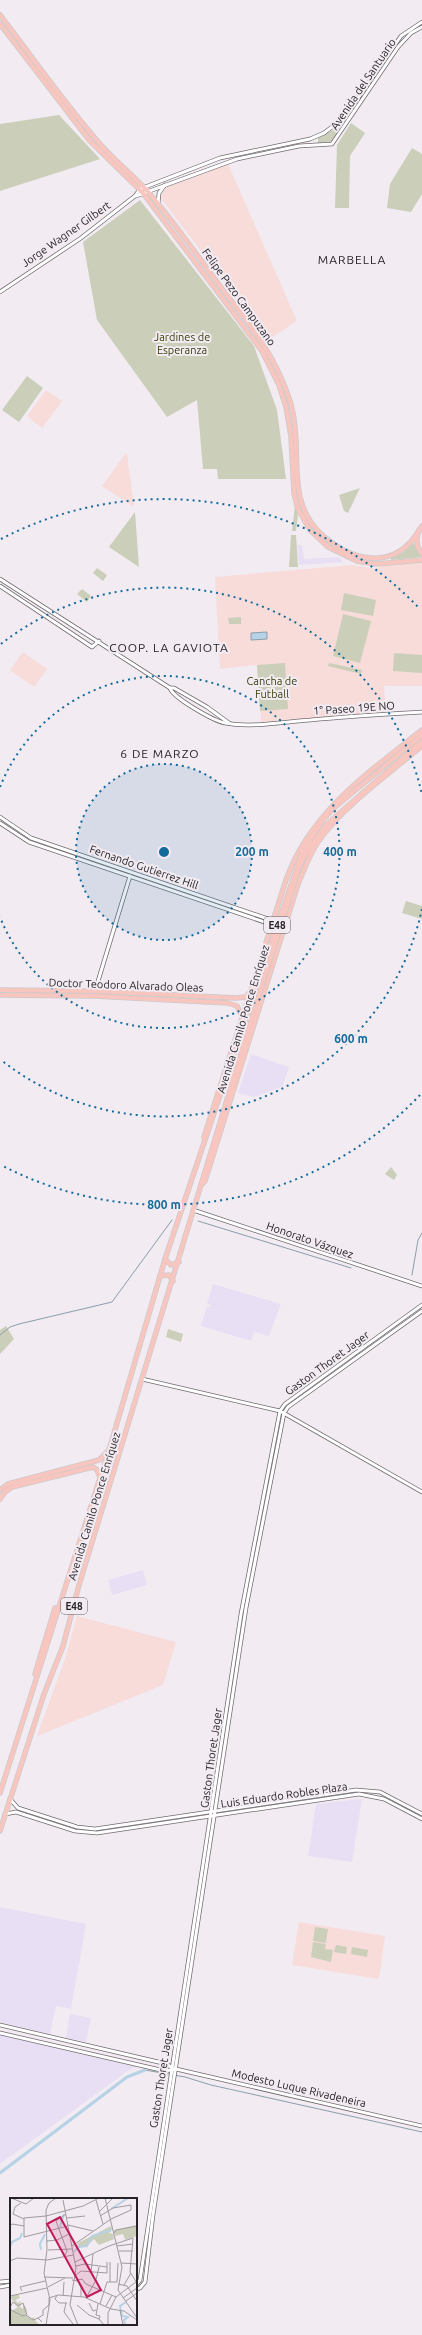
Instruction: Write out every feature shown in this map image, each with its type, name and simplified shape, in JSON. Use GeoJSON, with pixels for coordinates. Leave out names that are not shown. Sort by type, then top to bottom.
{"type":"FeatureCollection","features":[{"type":"Feature","properties":{"kind":"main road","name":"Felipe Pezo Campuzano"},"geometry":{"type":"LineString","coordinates":[[0,15],[97,140],[158,204],[255,331],[274,363],[284,386],[294,419],[299,493],[304,509],[314,525],[329,540],[342,549],[360,556],[374,558],[386,557],[402,550],[410,544],[420,528]]}},
{"type":"Feature","properties":{"kind":"main road","name":"Felipe Pezo Campuzano"},"geometry":{"type":"LineString","coordinates":[[0,24],[90,141],[144,190],[252,337],[272,369],[289,419],[296,501],[310,530],[328,548],[357,561],[375,564],[422,560]]}},
{"type":"Feature","properties":{"kind":"main road"},"geometry":{"type":"LineString","coordinates":[[420,528],[416,544],[422,554]]}},
{"type":"Feature","properties":{"kind":"main road","name":"Avenida Camilo Ponce Enríquez"},"geometry":{"type":"LineString","coordinates":[[201,1153],[204,1135],[293,861],[312,829],[332,806],[414,736],[422,732]]}},
{"type":"Feature","properties":{"kind":"main road","name":"Avenida Camilo Ponce Enríquez"},"geometry":{"type":"LineString","coordinates":[[0,1793],[25,1716],[44,1639],[80,1542],[109,1450],[165,1259],[303,854],[322,821],[334,808],[411,744],[422,732]]}},
{"type":"Feature","properties":{"kind":"main road"},"geometry":{"type":"LineString","coordinates":[[411,744],[414,736]]}},
{"type":"Feature","properties":{"kind":"main road","name":"Avenida Camilo Ponce Enríquez"},"geometry":{"type":"LineString","coordinates":[[303,854],[326,825],[422,741]]}},
{"type":"Feature","properties":{"kind":"main road"},"geometry":{"type":"LineString","coordinates":[[414,749],[422,746]]}},
{"type":"Feature","properties":{"kind":"main road","name":"Avenida Camilo Ponce Enríquez"},"geometry":{"type":"LineString","coordinates":[[200,1185],[205,1181],[280,941],[307,863],[328,828],[422,746]]}},
{"type":"Feature","properties":{"kind":"main road"},"geometry":{"type":"LineString","coordinates":[[312,829],[322,821]]}},
{"type":"Feature","properties":{"kind":"main road"},"geometry":{"type":"LineString","coordinates":[[278,906],[282,912],[290,911]]}},
{"type":"Feature","properties":{"kind":"main road"},"geometry":{"type":"LineString","coordinates":[[268,936],[275,935],[280,941]]}},
{"type":"Feature","properties":{"kind":"main road"},"geometry":{"type":"LineString","coordinates":[[255,998],[256,975]]}},
{"type":"Feature","properties":{"kind":"main road","name":"Doctor Teodoro Alvarado Oleas"},"geometry":{"type":"LineString","coordinates":[[0,990],[95,991],[236,998],[246,997],[250,993]]}},
{"type":"Feature","properties":{"kind":"main road","name":"Doctor Teodoro Alvarado Oleas"},"geometry":{"type":"LineString","coordinates":[[0,995],[94,996],[228,1003],[240,1008],[242,1017]]}},
{"type":"Feature","properties":{"kind":"main road","name":"Avenida Camilo Ponce Enríquez"},"geometry":{"type":"LineString","coordinates":[[0,1831],[44,1694],[63,1646],[79,1586],[179,1262],[192,1210],[250,1027],[255,998]]}},
{"type":"Feature","properties":{"kind":"main road"},"geometry":{"type":"LineString","coordinates":[[241,1056],[249,1042],[250,1027]]}},
{"type":"Feature","properties":{"kind":"main road"},"geometry":{"type":"LineString","coordinates":[[165,1259],[171,1265],[179,1262]]}},
{"type":"Feature","properties":{"kind":"main road"},"geometry":{"type":"LineString","coordinates":[[160,1277],[168,1274],[173,1282]]}},
{"type":"Feature","properties":{"kind":"main road"},"geometry":{"type":"LineString","coordinates":[[0,1490],[8,1484],[99,1460],[109,1450]]}},
{"type":"Feature","properties":{"kind":"main road"},"geometry":{"type":"LineString","coordinates":[[0,1498],[12,1487],[93,1467],[97,1470],[100,1477]]}},
{"type":"Feature","properties":{"kind":"street","name":"Avenida del Santuario"},"geometry":{"type":"LineString","coordinates":[[144,190],[220,158],[318,136],[333,128],[350,110],[401,36],[422,22]]}},
{"type":"Feature","properties":{"kind":"street","name":"Avenida del Santuario"},"geometry":{"type":"LineString","coordinates":[[144,190],[166,184],[237,158],[299,146],[321,146],[332,144],[340,135],[398,47],[411,33],[422,27]]}},
{"type":"Feature","properties":{"kind":"street"},"geometry":{"type":"LineString","coordinates":[[333,128],[340,130],[340,135]]}},
{"type":"Feature","properties":{"kind":"street"},"geometry":{"type":"LineString","coordinates":[[318,136],[316,142],[321,146]]}},
{"type":"Feature","properties":{"kind":"street"},"geometry":{"type":"LineString","coordinates":[[158,204],[159,193],[166,184]]}},
{"type":"Feature","properties":{"kind":"street","name":"Jorge Wagner Gilbert"},"geometry":{"type":"LineString","coordinates":[[0,292],[81,238],[144,190]]}},
{"type":"Feature","properties":{"kind":"street"},"geometry":{"type":"LineString","coordinates":[[0,579],[100,641],[170,688],[174,688],[207,707],[229,723]]}},
{"type":"Feature","properties":{"kind":"street"},"geometry":{"type":"LineString","coordinates":[[0,586],[92,647],[100,641]]}},
{"type":"Feature","properties":{"kind":"street","name":"1° Paseo 19E NO"},"geometry":{"type":"LineString","coordinates":[[170,688],[171,692],[215,720],[229,723],[288,722],[422,712]]}},
{"type":"Feature","properties":{"kind":"street","name":"Fernando Gutierrez Hill"},"geometry":{"type":"LineString","coordinates":[[0,817],[31,838],[272,923]]}},
{"type":"Feature","properties":{"kind":"street","name":"Fernando Gutierrez Hill"},"geometry":{"type":"LineString","coordinates":[[0,823],[29,842],[285,927]]}},
{"type":"Feature","properties":{"kind":"street"},"geometry":{"type":"LineString","coordinates":[[95,991],[130,876]]}},
{"type":"Feature","properties":{"kind":"street","name":"Honorato Vázquez"},"geometry":{"type":"LineString","coordinates":[[192,1210],[422,1286]]}},
{"type":"Feature","properties":{"kind":"street","name":"Gaston Thoret Jager"},"geometry":{"type":"LineString","coordinates":[[213,1813],[241,1614],[280,1411],[285,1404],[422,1305]]}},
{"type":"Feature","properties":{"kind":"street","name":"Gaston Thoret Jager"},"geometry":{"type":"LineString","coordinates":[[137,2289],[143,2286],[174,2069],[246,1608],[284,1413],[288,1407],[422,1311]]}},
{"type":"Feature","properties":{"kind":"street"},"geometry":{"type":"LineString","coordinates":[[142,1379],[280,1411],[422,1492]]}},
{"type":"Feature","properties":{"kind":"street","name":"Luis Eduardo Robles Plaza"},"geometry":{"type":"LineString","coordinates":[[5,1814],[16,1812],[75,1831],[97,1833],[356,1790],[380,1792],[422,1814]]}},
{"type":"Feature","properties":{"kind":"street","name":"Luis Eduardo Robles Plaza"},"geometry":{"type":"LineString","coordinates":[[10,1799],[18,1808],[77,1827],[94,1829],[359,1794],[384,1799],[422,1819]]}},
{"type":"Feature","properties":{"kind":"street","name":"Modesto Luque Rivadeneira"},"geometry":{"type":"LineString","coordinates":[[0,2025],[167,2064],[174,2069],[422,2126]]}},
{"type":"Feature","properties":{"kind":"street","name":"Modesto Luque Rivadeneira"},"geometry":{"type":"LineString","coordinates":[[0,2033],[165,2071],[174,2069]]}},
{"type":"Feature","properties":{"kind":"street","name":"Gaston Thoret Jager"},"geometry":{"type":"LineString","coordinates":[[137,2284],[174,2069]]}},
{"type":"Feature","properties":{"kind":"street"},"geometry":{"type":"LineString","coordinates":[[146,2236],[151,2236]]}},
{"type":"Feature","properties":{"kind":"street"},"geometry":{"type":"LineString","coordinates":[[0,2282],[10,2281]]}},
{"type":"Feature","properties":{"kind":"street"},"geometry":{"type":"LineString","coordinates":[[0,2287],[10,2285]]}},
{"type":"Feature","properties":{"kind":"shaded area"},"geometry":{"type":"Polygon","coordinates":[[[228,164],[297,321],[268,340],[160,197],[167,187],[228,164]]]}},
{"type":"Feature","properties":{"kind":"shaded area"},"geometry":{"type":"Polygon","coordinates":[[[46,390],[62,401],[42,428],[27,416],[46,390]]]}},
{"type":"Feature","properties":{"kind":"shaded area"},"geometry":{"type":"Polygon","coordinates":[[[126,453],[127,454],[134,507],[102,486],[126,453]]]}},
{"type":"Feature","properties":{"kind":"shaded area"},"geometry":{"type":"Polygon","coordinates":[[[297,545],[302,545],[304,559],[339,557],[343,562],[299,565],[297,545]]]}},
{"type":"Feature","properties":{"kind":"shaded area"},"geometry":{"type":"Polygon","coordinates":[[[422,562],[422,686],[384,686],[386,712],[261,722],[257,665],[220,669],[215,577],[353,565],[376,569],[383,565],[422,562]]]}},
{"type":"Feature","properties":{"kind":"shaded area"},"geometry":{"type":"Polygon","coordinates":[[[23,652],[47,669],[34,687],[10,670],[23,652]]]}},
{"type":"Feature","properties":{"kind":"shaded area"},"geometry":{"type":"Polygon","coordinates":[[[251,1054],[289,1067],[283,1086],[254,1097],[238,1093],[251,1054]]]}},
{"type":"Feature","properties":{"kind":"shaded area"},"geometry":{"type":"Polygon","coordinates":[[[213,1284],[281,1304],[269,1336],[254,1332],[251,1341],[201,1326],[207,1306],[210,1307],[211,1305],[207,1304],[213,1284]]]}},
{"type":"Feature","properties":{"kind":"shaded area"},"geometry":{"type":"Polygon","coordinates":[[[143,1570],[147,1585],[112,1595],[108,1580],[143,1570]]]}},
{"type":"Feature","properties":{"kind":"shaded area"},"geometry":{"type":"Polygon","coordinates":[[[77,1616],[176,1642],[163,1685],[37,1736],[65,1659],[77,1616]]]}},
{"type":"Feature","properties":{"kind":"shaded area"},"geometry":{"type":"Polygon","coordinates":[[[362,1799],[352,1862],[308,1856],[316,1804],[362,1799]]]}},
{"type":"Feature","properties":{"kind":"shaded area"},"geometry":{"type":"Polygon","coordinates":[[[0,1907],[86,1924],[71,2009],[56,2006],[50,2034],[0,2022],[0,1907]]]}},
{"type":"Feature","properties":{"kind":"shaded area"},"geometry":{"type":"Polygon","coordinates":[[[299,1922],[385,1936],[379,1979],[292,1965],[299,1922]]]}},
{"type":"Feature","properties":{"kind":"shaded area"},"geometry":{"type":"Polygon","coordinates":[[[70,2014],[91,2018],[86,2042],[66,2038],[70,2014]]]}},
{"type":"Feature","properties":{"kind":"shaded area"},"geometry":{"type":"Polygon","coordinates":[[[0,2035],[137,2067],[129,2070],[0,2164],[0,2035]]]}},
{"type":"Feature","properties":{"kind":"green space"},"geometry":{"type":"Polygon","coordinates":[[[59,115],[100,159],[0,191],[0,124],[59,115]]]}},
{"type":"Feature","properties":{"kind":"green space"},"geometry":{"type":"Polygon","coordinates":[[[351,123],[365,133],[350,156],[349,208],[335,208],[337,145],[351,123]]]}},
{"type":"Feature","properties":{"kind":"green space"},"geometry":{"type":"Polygon","coordinates":[[[335,129],[339,130],[339,133],[332,140],[325,144],[318,143],[318,138],[335,129]]]}},
{"type":"Feature","properties":{"kind":"green space"},"geometry":{"type":"Polygon","coordinates":[[[412,148],[422,154],[422,194],[411,212],[387,208],[390,184],[412,148]]]}},
{"type":"Feature","properties":{"kind":"green space","name":"Jardines de Esperanza"},"geometry":{"type":"Polygon","coordinates":[[[140,200],[254,346],[277,410],[286,479],[218,479],[217,469],[203,469],[197,400],[167,417],[97,320],[83,242],[140,200]]]}},
{"type":"Feature","properties":{"kind":"green space"},"geometry":{"type":"Polygon","coordinates":[[[27,376],[43,388],[19,422],[2,410],[27,376]]]}},
{"type":"Feature","properties":{"kind":"green space"},"geometry":{"type":"Polygon","coordinates":[[[360,488],[348,513],[344,511],[339,495],[360,488]]]}},
{"type":"Feature","properties":{"kind":"green space"},"geometry":{"type":"Polygon","coordinates":[[[295,506],[298,515],[296,531],[292,531],[295,506]]]}},
{"type":"Feature","properties":{"kind":"green space"},"geometry":{"type":"Polygon","coordinates":[[[135,512],[139,567],[109,547],[135,512]]]}},
{"type":"Feature","properties":{"kind":"green space"},"geometry":{"type":"Polygon","coordinates":[[[291,535],[296,535],[298,567],[289,567],[291,535]]]}},
{"type":"Feature","properties":{"kind":"green space"},"geometry":{"type":"Polygon","coordinates":[[[414,543],[422,557],[391,560],[391,558],[402,553],[414,543]]]}},
{"type":"Feature","properties":{"kind":"green space"},"geometry":{"type":"Polygon","coordinates":[[[97,568],[107,575],[103,581],[93,573],[97,568]]]}},
{"type":"Feature","properties":{"kind":"green space"},"geometry":{"type":"Polygon","coordinates":[[[82,589],[91,596],[87,602],[77,594],[82,589]]]}},
{"type":"Feature","properties":{"kind":"green space"},"geometry":{"type":"Polygon","coordinates":[[[344,593],[376,600],[373,616],[341,610],[344,593]]]}},
{"type":"Feature","properties":{"kind":"green space"},"geometry":{"type":"Polygon","coordinates":[[[343,614],[371,621],[360,663],[333,656],[343,614]]]}},
{"type":"Feature","properties":{"kind":"green space"},"geometry":{"type":"Polygon","coordinates":[[[241,617],[241,624],[229,624],[228,618],[241,617]]]}},
{"type":"Feature","properties":{"kind":"green space"},"geometry":{"type":"Polygon","coordinates":[[[394,653],[422,655],[422,673],[393,671],[394,653]]]}},
{"type":"Feature","properties":{"kind":"green space","name":"Cancha de Futball"},"geometry":{"type":"Polygon","coordinates":[[[285,663],[288,709],[260,711],[257,665],[285,663]]]}},
{"type":"Feature","properties":{"kind":"green space"},"geometry":{"type":"Polygon","coordinates":[[[329,663],[362,670],[361,674],[328,666],[329,663]]]}},
{"type":"Feature","properties":{"kind":"green space"},"geometry":{"type":"Polygon","coordinates":[[[406,901],[422,906],[422,919],[402,913],[406,901]]]}},
{"type":"Feature","properties":{"kind":"green space"},"geometry":{"type":"Polygon","coordinates":[[[391,1167],[397,1175],[394,1180],[385,1174],[391,1167]]]}},
{"type":"Feature","properties":{"kind":"green space"},"geometry":{"type":"Polygon","coordinates":[[[6,1326],[14,1339],[0,1354],[0,1330],[6,1326]]]}},
{"type":"Feature","properties":{"kind":"green space"},"geometry":{"type":"Polygon","coordinates":[[[168,1329],[183,1334],[181,1342],[166,1337],[168,1329]]]}},
{"type":"Feature","properties":{"kind":"green space"},"geometry":{"type":"Polygon","coordinates":[[[315,1927],[328,1929],[326,1943],[313,1941],[315,1927]]]}},
{"type":"Feature","properties":{"kind":"green space"},"geometry":{"type":"Polygon","coordinates":[[[313,1942],[326,1944],[325,1949],[333,1950],[331,1962],[311,1957],[313,1942]]]}},
{"type":"Feature","properties":{"kind":"green space"},"geometry":{"type":"Polygon","coordinates":[[[336,1945],[347,1947],[346,1954],[334,1952],[336,1945]]]}},
{"type":"Feature","properties":{"kind":"green space"},"geometry":{"type":"Polygon","coordinates":[[[352,1947],[368,1950],[367,1957],[351,1954],[352,1947]]]}},
{"type":"Feature","properties":{"kind":"water"},"geometry":{"type":"Polygon","coordinates":[[[267,632],[267,639],[251,640],[251,633],[267,632]]]}},
{"type":"Feature","properties":{"kind":"waterway"},"geometry":{"type":"LineString","coordinates":[[0,1335],[10,1327],[19,1324],[112,1302],[172,1220]]}},
{"type":"Feature","properties":{"kind":"waterway"},"geometry":{"type":"LineString","coordinates":[[198,1221],[351,1268]]}},
{"type":"Feature","properties":{"kind":"waterway"},"geometry":{"type":"LineString","coordinates":[[412,1275],[418,1240],[422,1233]]}},
{"type":"Feature","properties":{"kind":"waterway"},"geometry":{"type":"LineString","coordinates":[[145,2070],[185,2077],[211,2085],[422,2132]]}},
{"type":"Feature","properties":{"kind":"waterway"},"geometry":{"type":"LineString","coordinates":[[0,2173],[127,2077],[145,2070]]}},
{"type":"Feature","properties":{"kind":"district","name":"MARBELLA"},"geometry":{"type":"Point","coordinates":[352,260]}},
{"type":"Feature","properties":{"kind":"district","name":"COOP. LA GAVIOTA"},"geometry":{"type":"Point","coordinates":[169,648]}},
{"type":"Feature","properties":{"kind":"district","name":"6 DE MARZO"},"geometry":{"type":"Point","coordinates":[160,754]}}]}
